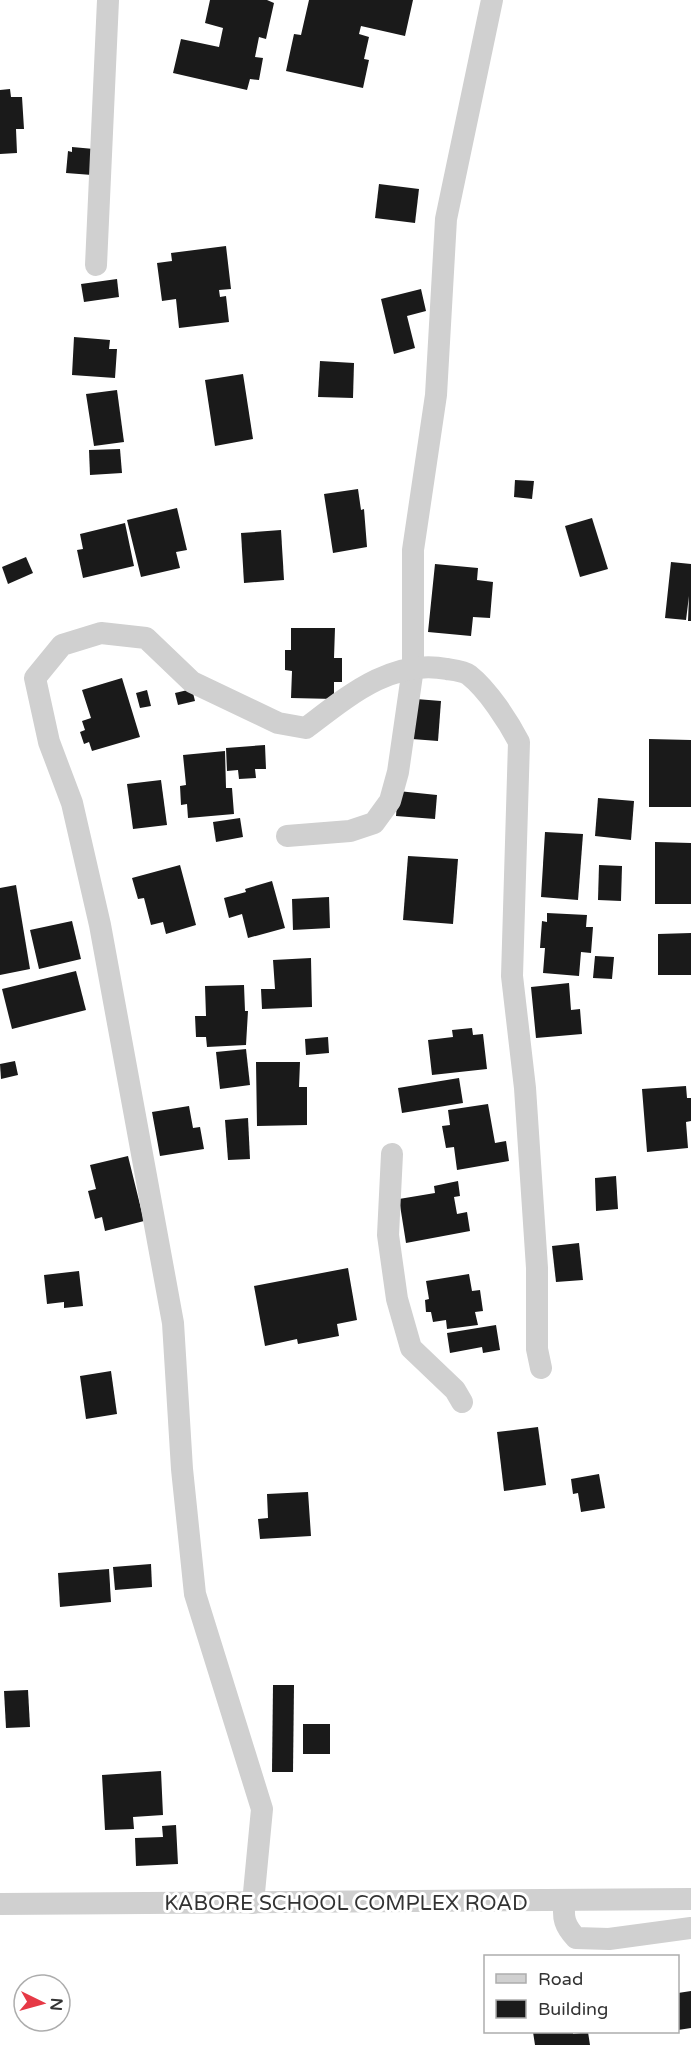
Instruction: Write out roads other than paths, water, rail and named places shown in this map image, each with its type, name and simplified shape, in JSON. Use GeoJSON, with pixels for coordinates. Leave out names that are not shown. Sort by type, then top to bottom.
{"type":"FeatureCollection","features":[{"type":"Feature","properties":{"kind":"street"},"geometry":{"type":"LineString","coordinates":[[96,265],[108,0]]}},
{"type":"Feature","properties":{"kind":"street"},"geometry":{"type":"LineString","coordinates":[[286,836],[350,831],[374,823],[390,801],[398,771],[413,668],[413,550],[436,395],[446,219],[492,0]]}},
{"type":"Feature","properties":{"kind":"street"},"geometry":{"type":"LineString","coordinates":[[253,1903],[262,1809],[195,1594],[171,1312],[100,926],[72,803],[49,742],[34,678],[62,645],[101,633],[146,638],[192,682],[278,723],[306,728],[364,684],[413,668],[440,668],[468,673],[509,722],[519,742],[512,976],[526,1112],[537,1268],[537,1349],[541,1368]]}},
{"type":"Feature","properties":{"kind":"street"},"geometry":{"type":"LineString","coordinates":[[392,1154],[388,1235],[397,1299],[411,1348],[455,1390],[462,1402]]}},
{"type":"Feature","properties":{"kind":"street","name":"KABORE SCHOOL COMPLEX ROAD"},"geometry":{"type":"LineString","coordinates":[[0,1904],[691,1899]]}},
{"type":"Feature","properties":{"kind":"street"},"geometry":{"type":"LineString","coordinates":[[565,1901],[562,1915],[567,1928],[576,1938],[609,1939],[691,1928]]}}]}
